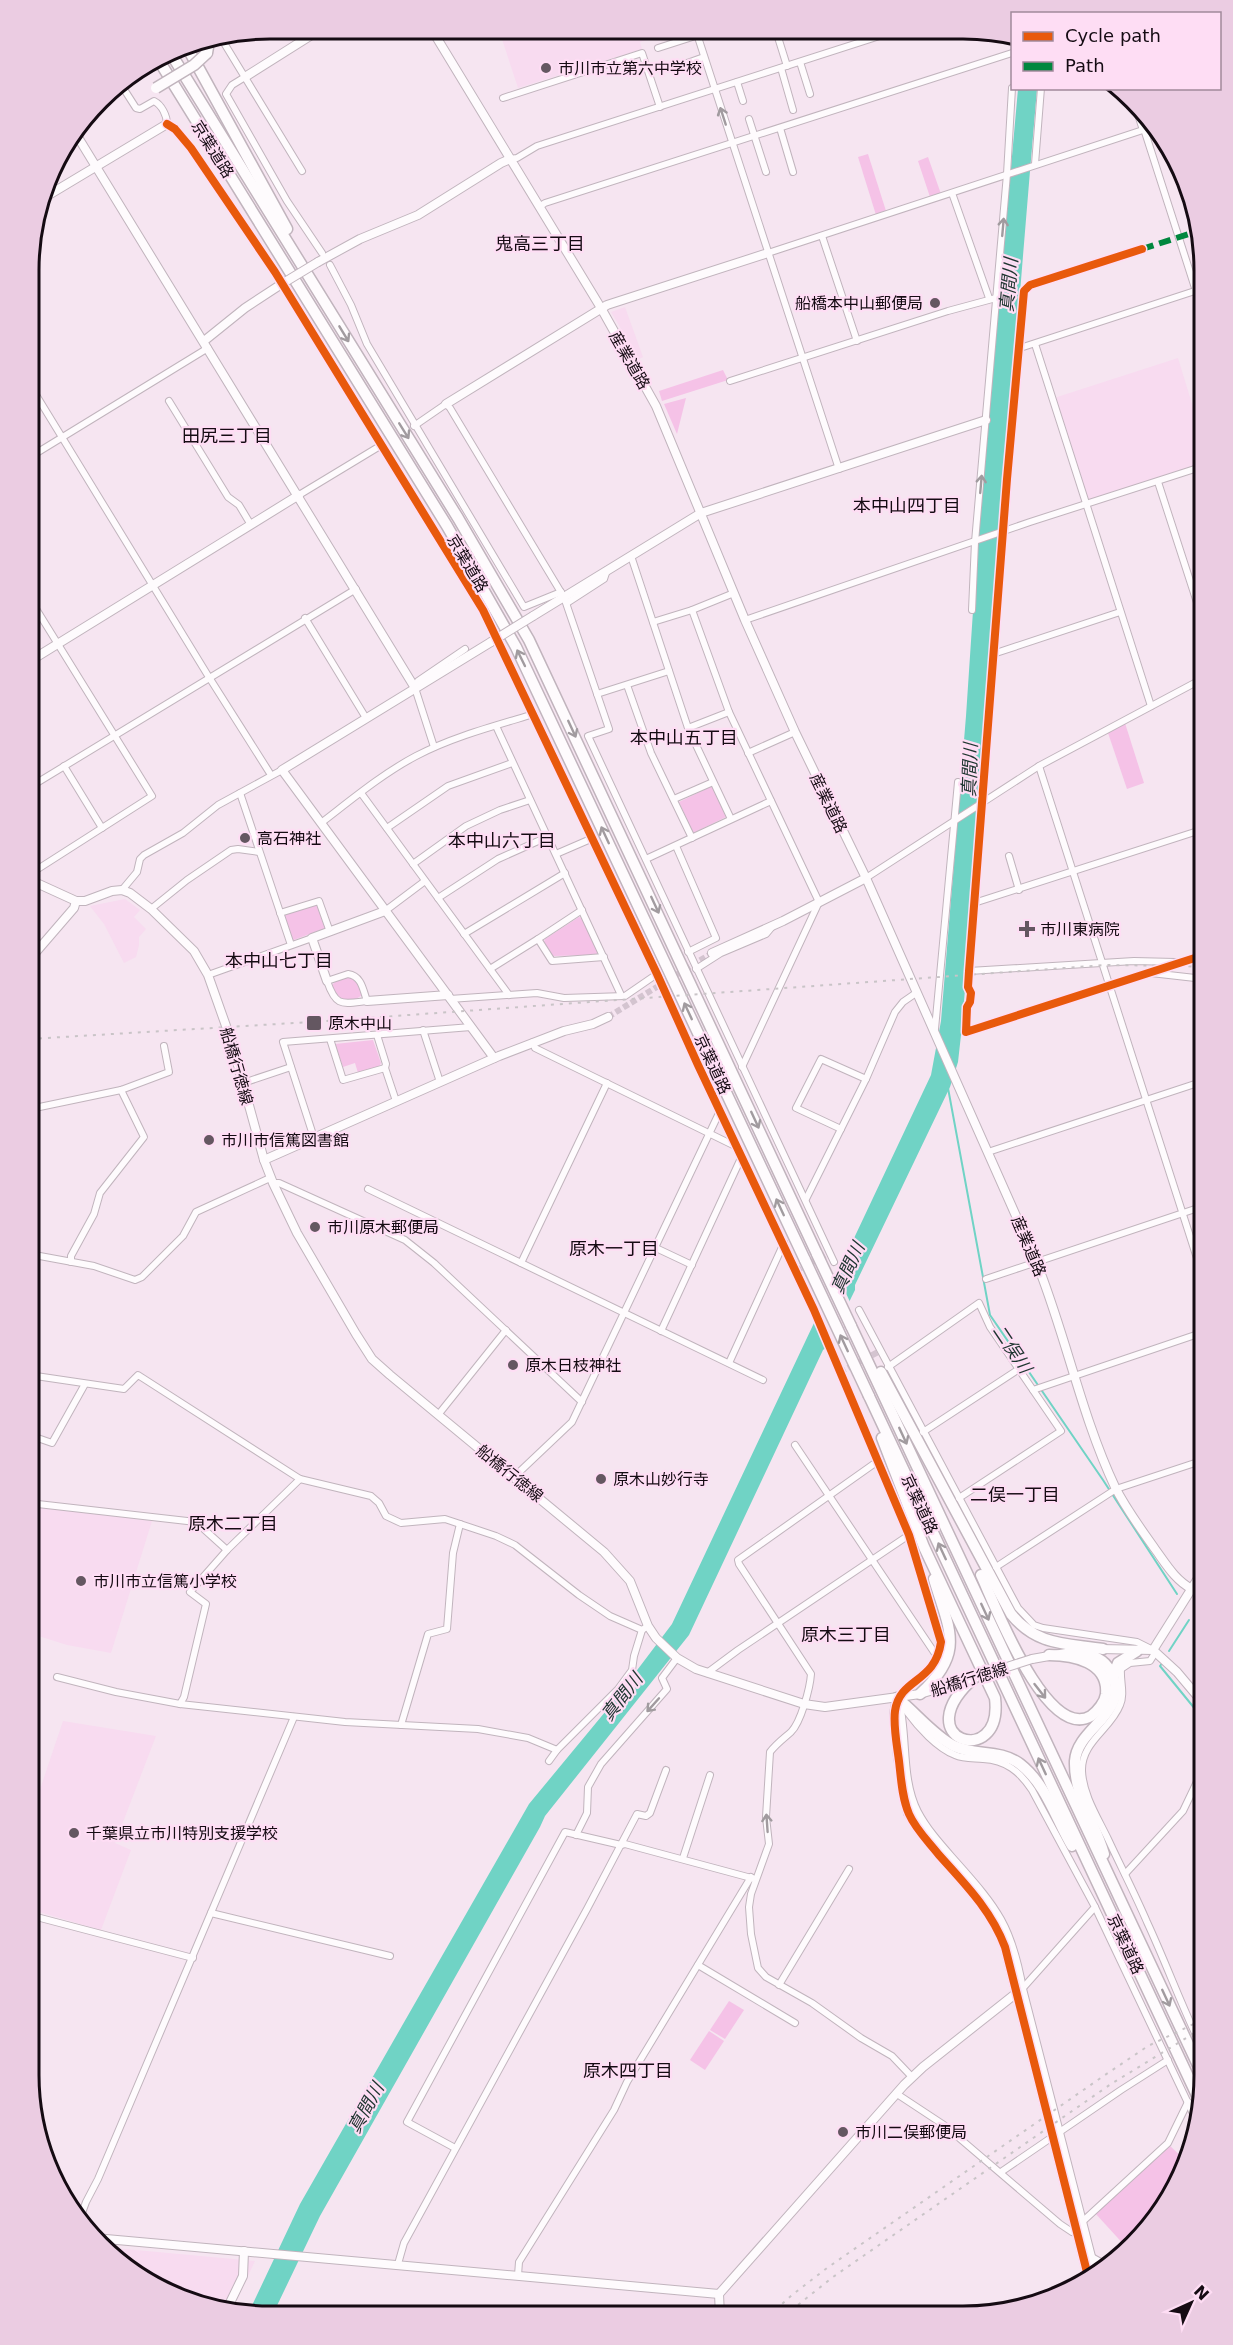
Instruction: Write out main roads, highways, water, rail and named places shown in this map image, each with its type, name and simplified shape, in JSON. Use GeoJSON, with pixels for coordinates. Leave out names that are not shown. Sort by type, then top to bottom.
{"type":"FeatureCollection","features":[{"type":"Feature","properties":{"kind":"highway"},"geometry":{"type":"LineString","coordinates":[[156,88],[194,65],[207,53],[208,48]]}},
{"type":"Feature","properties":{"kind":"highway"},"geometry":{"type":"LineString","coordinates":[[194,52],[208,83]]}},
{"type":"Feature","properties":{"kind":"highway"},"geometry":{"type":"LineString","coordinates":[[191,53],[333,315]]}},
{"type":"Feature","properties":{"kind":"highway","name":"京葉道路"},"geometry":{"type":"LineString","coordinates":[[176,60],[474,544],[529,640],[1194,2057]]}},
{"type":"Feature","properties":{"kind":"highway","name":"京葉道路"},"geometry":{"type":"LineString","coordinates":[[162,66],[447,526],[510,637],[1194,2089]]}},
{"type":"Feature","properties":{"kind":"highway"},"geometry":{"type":"LineString","coordinates":[[852,1326],[872,1357],[999,1593],[1019,1625],[1041,1639],[1103,1649]]}},
{"type":"Feature","properties":{"kind":"highway"},"geometry":{"type":"LineString","coordinates":[[869,1396],[876,1424],[924,1547],[995,1698],[995,1715],[990,1729],[980,1738],[968,1740],[961,1738],[951,1728],[948,1713],[954,1699],[978,1676]]}},
{"type":"Feature","properties":{"kind":"highway"},"geometry":{"type":"LineString","coordinates":[[933,1469],[997,1608],[1038,1689],[1065,1716],[1077,1720],[1091,1716],[1105,1699],[1105,1681],[1100,1673],[1083,1660],[1049,1655]]}},
{"type":"Feature","properties":{"kind":"highway"},"geometry":{"type":"LineString","coordinates":[[920,1694],[933,1682],[946,1664],[951,1643],[924,1547]]}},
{"type":"Feature","properties":{"kind":"highway"},"geometry":{"type":"LineString","coordinates":[[1071,1651],[1101,1659],[1113,1676],[1115,1690],[1113,1705],[1087,1735],[1079,1749],[1075,1769],[1081,1801],[1100,1839],[1111,1879]]}},
{"type":"Feature","properties":{"kind":"highway"},"geometry":{"type":"LineString","coordinates":[[1113,1676],[1118,1663],[1137,1651]]}},
{"type":"Feature","properties":{"kind":"highway"},"geometry":{"type":"LineString","coordinates":[[897,1698],[954,1746],[975,1752],[1004,1755],[1020,1765],[1046,1797],[1071,1843],[1097,1883]]}},
{"type":"Feature","properties":{"kind":"water","name":"真間川"},"geometry":{"type":"Polygon","coordinates":[[[1018,90],[1037,90],[962,1026],[958,1062],[950,1087],[689,1635],[545,1816],[320,2216],[277,2306],[252,2306],[300,2204],[529,1804],[610,1706],[672,1624],[931,1075],[941,1021],[978,536],[1018,90]]]}},
{"type":"Feature","properties":{"kind":"waterway","name":"二俣川"},"geometry":{"type":"LineString","coordinates":[[948,1088],[990,1315],[1103,1480],[1177,1594]]}},
{"type":"Feature","properties":{"kind":"waterway","name":"二俣川"},"geometry":{"type":"LineString","coordinates":[[1169,1651],[1189,1620]]}},
{"type":"Feature","properties":{"kind":"waterway","name":"二俣川"},"geometry":{"type":"LineString","coordinates":[[1163,1662],[1160,1666],[1194,1708]]}},
{"type":"Feature","properties":{"kind":"tunnel"},"geometry":{"type":"LineString","coordinates":[[608,1017],[712,953]]}},
{"type":"Feature","properties":{"kind":"tunnel"},"geometry":{"type":"LineString","coordinates":[[796,1271],[830,1253]]}},
{"type":"Feature","properties":{"kind":"tunnel"},"geometry":{"type":"LineString","coordinates":[[840,1372],[880,1351]]}},
{"type":"Feature","properties":{"kind":"railway"},"geometry":{"type":"LineString","coordinates":[[39,1038],[311,1022],[1106,965],[1194,967]]}},
{"type":"Feature","properties":{"kind":"railway"},"geometry":{"type":"LineString","coordinates":[[780,2306],[827,2268],[1105,2075],[1148,2046],[1194,2024]]}},
{"type":"Feature","properties":{"kind":"railway"},"geometry":{"type":"LineString","coordinates":[[797,2306],[833,2277],[1111,2084],[1194,2033]]}},
{"type":"Feature","properties":{"kind":"place","name":"市川市立第六中学校"},"geometry":{"type":"Point","coordinates":[546,68]}},
{"type":"Feature","properties":{"kind":"place","name":"船橋本中山郵便局"},"geometry":{"type":"Point","coordinates":[935,303]}},
{"type":"Feature","properties":{"kind":"place","name":"高石神社"},"geometry":{"type":"Point","coordinates":[245,838]}},
{"type":"Feature","properties":{"kind":"place","name":"市川東病院"},"geometry":{"type":"Point","coordinates":[1027,929]}},
{"type":"Feature","properties":{"kind":"place","name":"原木中山"},"geometry":{"type":"Point","coordinates":[314,1023]}},
{"type":"Feature","properties":{"kind":"place","name":"市川市信篤図書館"},"geometry":{"type":"Point","coordinates":[209,1140]}},
{"type":"Feature","properties":{"kind":"place","name":"市川原木郵便局"},"geometry":{"type":"Point","coordinates":[315,1227]}},
{"type":"Feature","properties":{"kind":"place","name":"原木日枝神社"},"geometry":{"type":"Point","coordinates":[513,1365]}},
{"type":"Feature","properties":{"kind":"place","name":"原木山妙行寺"},"geometry":{"type":"Point","coordinates":[601,1479]}},
{"type":"Feature","properties":{"kind":"place","name":"市川市立信篤小学校"},"geometry":{"type":"Point","coordinates":[81,1581]}},
{"type":"Feature","properties":{"kind":"place","name":"千葉県立市川特別支援学校"},"geometry":{"type":"Point","coordinates":[74,1833]}},
{"type":"Feature","properties":{"kind":"place","name":"市川二俣郵便局"},"geometry":{"type":"Point","coordinates":[843,2132]}},
{"type":"Feature","properties":{"kind":"district","name":"鬼高三丁目"},"geometry":{"type":"Point","coordinates":[540,244]}},
{"type":"Feature","properties":{"kind":"district","name":"田尻三丁目"},"geometry":{"type":"Point","coordinates":[227,436]}},
{"type":"Feature","properties":{"kind":"district","name":"本中山四丁目"},"geometry":{"type":"Point","coordinates":[907,506]}},
{"type":"Feature","properties":{"kind":"district","name":"本中山五丁目"},"geometry":{"type":"Point","coordinates":[684,738]}},
{"type":"Feature","properties":{"kind":"district","name":"本中山六丁目"},"geometry":{"type":"Point","coordinates":[502,841]}},
{"type":"Feature","properties":{"kind":"district","name":"本中山七丁目"},"geometry":{"type":"Point","coordinates":[279,961]}},
{"type":"Feature","properties":{"kind":"district","name":"原木一丁目"},"geometry":{"type":"Point","coordinates":[614,1249]}},
{"type":"Feature","properties":{"kind":"district","name":"二俣一丁目"},"geometry":{"type":"Point","coordinates":[1015,1495]}},
{"type":"Feature","properties":{"kind":"district","name":"原木二丁目"},"geometry":{"type":"Point","coordinates":[233,1524]}},
{"type":"Feature","properties":{"kind":"district","name":"原木三丁目"},"geometry":{"type":"Point","coordinates":[846,1635]}},
{"type":"Feature","properties":{"kind":"district","name":"原木四丁目"},"geometry":{"type":"Point","coordinates":[628,2071]}}]}
